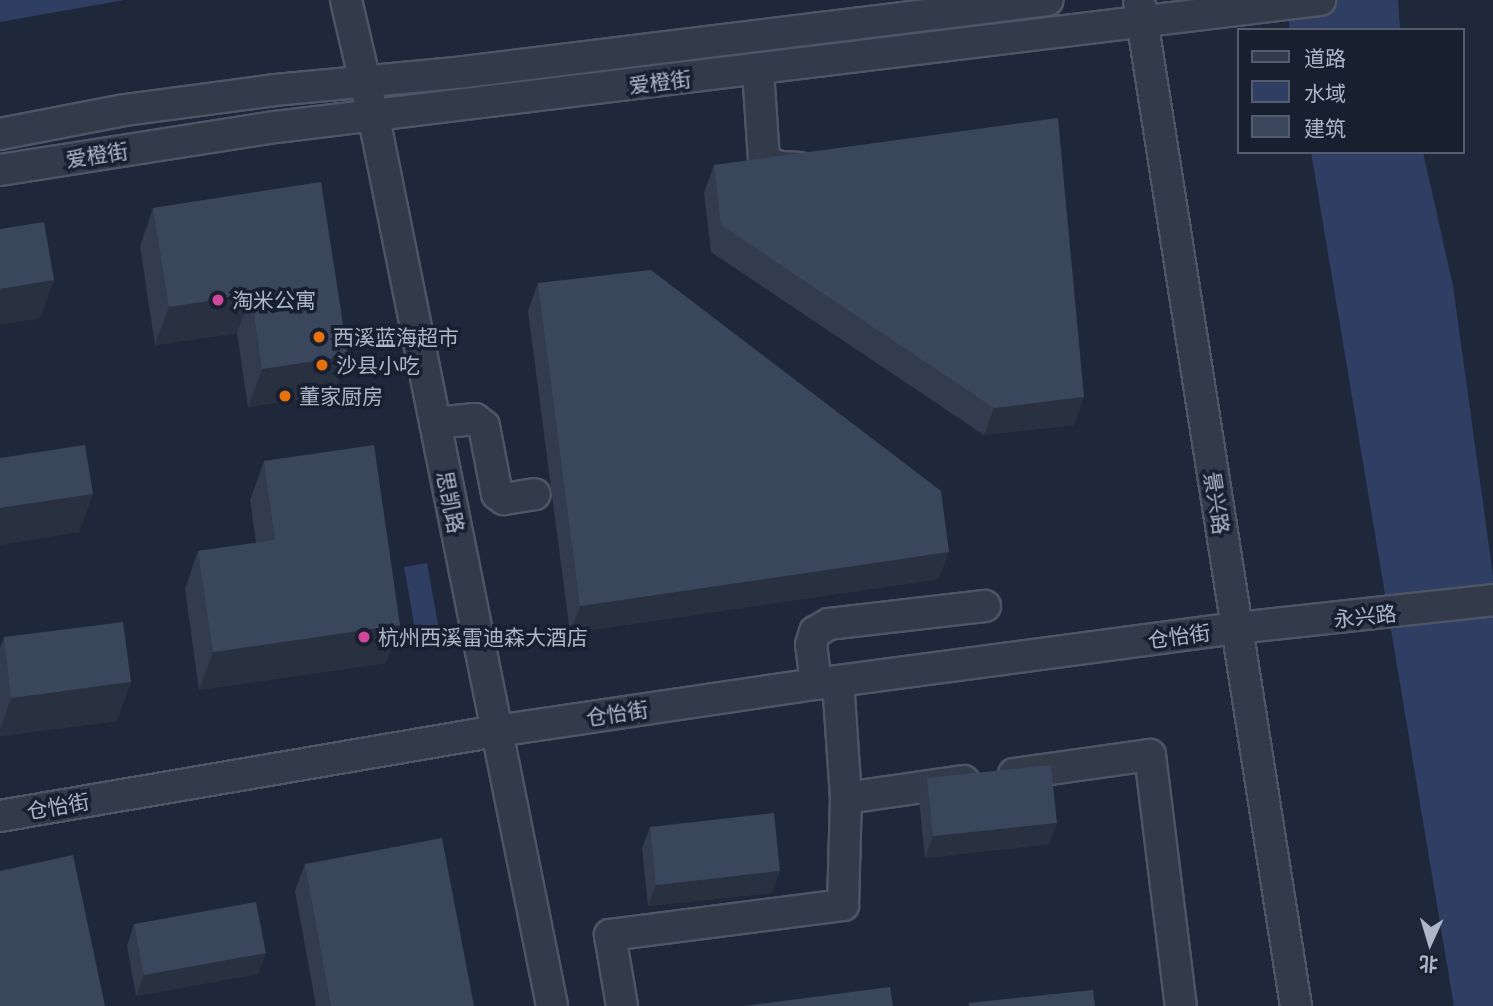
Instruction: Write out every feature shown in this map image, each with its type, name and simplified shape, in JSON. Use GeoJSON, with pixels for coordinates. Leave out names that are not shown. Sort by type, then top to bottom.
{"type":"FeatureCollection","features":[{"type":"Feature","properties":{"kind":"street","name":"思凯路"},"geometry":{"type":"LineString","coordinates":[[346,0],[374,116],[552,1006]]}},
{"type":"Feature","properties":{"kind":"street","name":"爱橙街"},"geometry":{"type":"LineString","coordinates":[[0,134],[147,107],[1048,0]]}},
{"type":"Feature","properties":{"kind":"street","name":"爱橙街"},"geometry":{"type":"LineString","coordinates":[[0,170],[374,116],[758,70],[1141,11],[1242,10],[1320,0]]}},
{"type":"Feature","properties":{"kind":"street","name":"景兴路"},"geometry":{"type":"LineString","coordinates":[[1141,11],[1296,1006]]}},
{"type":"Feature","properties":{"kind":"street"},"geometry":{"type":"LineString","coordinates":[[758,70],[764,160],[779,167],[824,165]]}},
{"type":"Feature","properties":{"kind":"street"},"geometry":{"type":"LineString","coordinates":[[435,423],[475,419],[484,426],[497,494],[503,499],[535,494]]}},
{"type":"Feature","properties":{"kind":"street","name":"永兴路"},"geometry":{"type":"LineString","coordinates":[[1237,628],[1360,617],[1493,600]]}},
{"type":"Feature","properties":{"kind":"street"},"geometry":{"type":"LineString","coordinates":[[622,1006],[610,934],[843,905],[846,798],[827,683],[811,645],[815,632],[830,624],[985,606]]}},
{"type":"Feature","properties":{"kind":"street","name":"仓怡街"},"geometry":{"type":"LineString","coordinates":[[0,816],[497,731],[1237,628]]}},
{"type":"Feature","properties":{"kind":"street"},"geometry":{"type":"LineString","coordinates":[[846,798],[1150,755],[1181,1006]]}},
{"type":"Feature","properties":{"kind":"water"},"geometry":{"type":"Polygon","coordinates":[[[0,0],[124,0],[0,22],[0,0]]]}},
{"type":"Feature","properties":{"kind":"water"},"geometry":{"type":"Polygon","coordinates":[[[1285,0],[1398,0],[1400,28],[1290,28],[1285,0]]]}},
{"type":"Feature","properties":{"kind":"water"},"geometry":{"type":"Polygon","coordinates":[[[1311,154],[1423,154],[1453,286],[1493,576],[1493,1006],[1454,1006],[1311,154]]]}},
{"type":"Feature","properties":{"kind":"water"},"geometry":{"type":"Polygon","coordinates":[[[427,563],[441,641],[418,645],[404,567],[427,563]]]}},
{"type":"Feature","properties":{"kind":"building"},"geometry":{"type":"Polygon","coordinates":[[[1058,118],[1084,397],[994,408],[721,225],[714,165],[1058,118]]]}},
{"type":"Feature","properties":{"kind":"building"},"geometry":{"type":"Polygon","coordinates":[[[321,182],[348,356],[262,369],[251,294],[169,307],[153,208],[321,182]]]}},
{"type":"Feature","properties":{"kind":"building"},"geometry":{"type":"Polygon","coordinates":[[[44,222],[54,280],[0,289],[0,229],[44,222]]]}},
{"type":"Feature","properties":{"kind":"building"},"geometry":{"type":"Polygon","coordinates":[[[651,270],[941,491],[949,552],[580,606],[538,283],[651,270]]]}},
{"type":"Feature","properties":{"kind":"building"},"geometry":{"type":"Polygon","coordinates":[[[85,445],[93,494],[0,508],[0,458],[85,445]]]}},
{"type":"Feature","properties":{"kind":"building"},"geometry":{"type":"Polygon","coordinates":[[[374,445],[400,625],[213,652],[198,551],[275,540],[264,461],[374,445]]]}},
{"type":"Feature","properties":{"kind":"building"},"geometry":{"type":"Polygon","coordinates":[[[123,622],[131,682],[11,698],[4,637],[123,622]]]}},
{"type":"Feature","properties":{"kind":"building"},"geometry":{"type":"Polygon","coordinates":[[[1051,765],[1057,823],[933,836],[927,778],[1051,765]]]}},
{"type":"Feature","properties":{"kind":"building"},"geometry":{"type":"Polygon","coordinates":[[[774,813],[780,871],[656,885],[650,827],[774,813]]]}},
{"type":"Feature","properties":{"kind":"building"},"geometry":{"type":"Polygon","coordinates":[[[442,838],[474,1006],[331,1006],[305,864],[442,838]]]}},
{"type":"Feature","properties":{"kind":"building"},"geometry":{"type":"Polygon","coordinates":[[[73,855],[105,1006],[0,1006],[0,871],[73,855]]]}},
{"type":"Feature","properties":{"kind":"building"},"geometry":{"type":"Polygon","coordinates":[[[256,902],[266,953],[144,975],[134,924],[256,902]]]}},
{"type":"Feature","properties":{"kind":"building"},"geometry":{"type":"Polygon","coordinates":[[[890,987],[893,1006],[744,1006],[890,987]]]}},
{"type":"Feature","properties":{"kind":"building"},"geometry":{"type":"Polygon","coordinates":[[[1093,990],[1095,1006],[969,1006],[969,1003],[1093,990]]]}},
{"type":"Feature","properties":{"kind":"place","name":"淘米公寓"},"geometry":{"type":"Point","coordinates":[218,300]}},
{"type":"Feature","properties":{"kind":"place","name":"西溪蓝海超市"},"geometry":{"type":"Point","coordinates":[319,337]}},
{"type":"Feature","properties":{"kind":"place","name":"沙县小吃"},"geometry":{"type":"Point","coordinates":[322,365]}},
{"type":"Feature","properties":{"kind":"place","name":"董家厨房"},"geometry":{"type":"Point","coordinates":[285,396]}},
{"type":"Feature","properties":{"kind":"place","name":"杭州西溪雷迪森大酒店"},"geometry":{"type":"Point","coordinates":[364,637]}}]}
